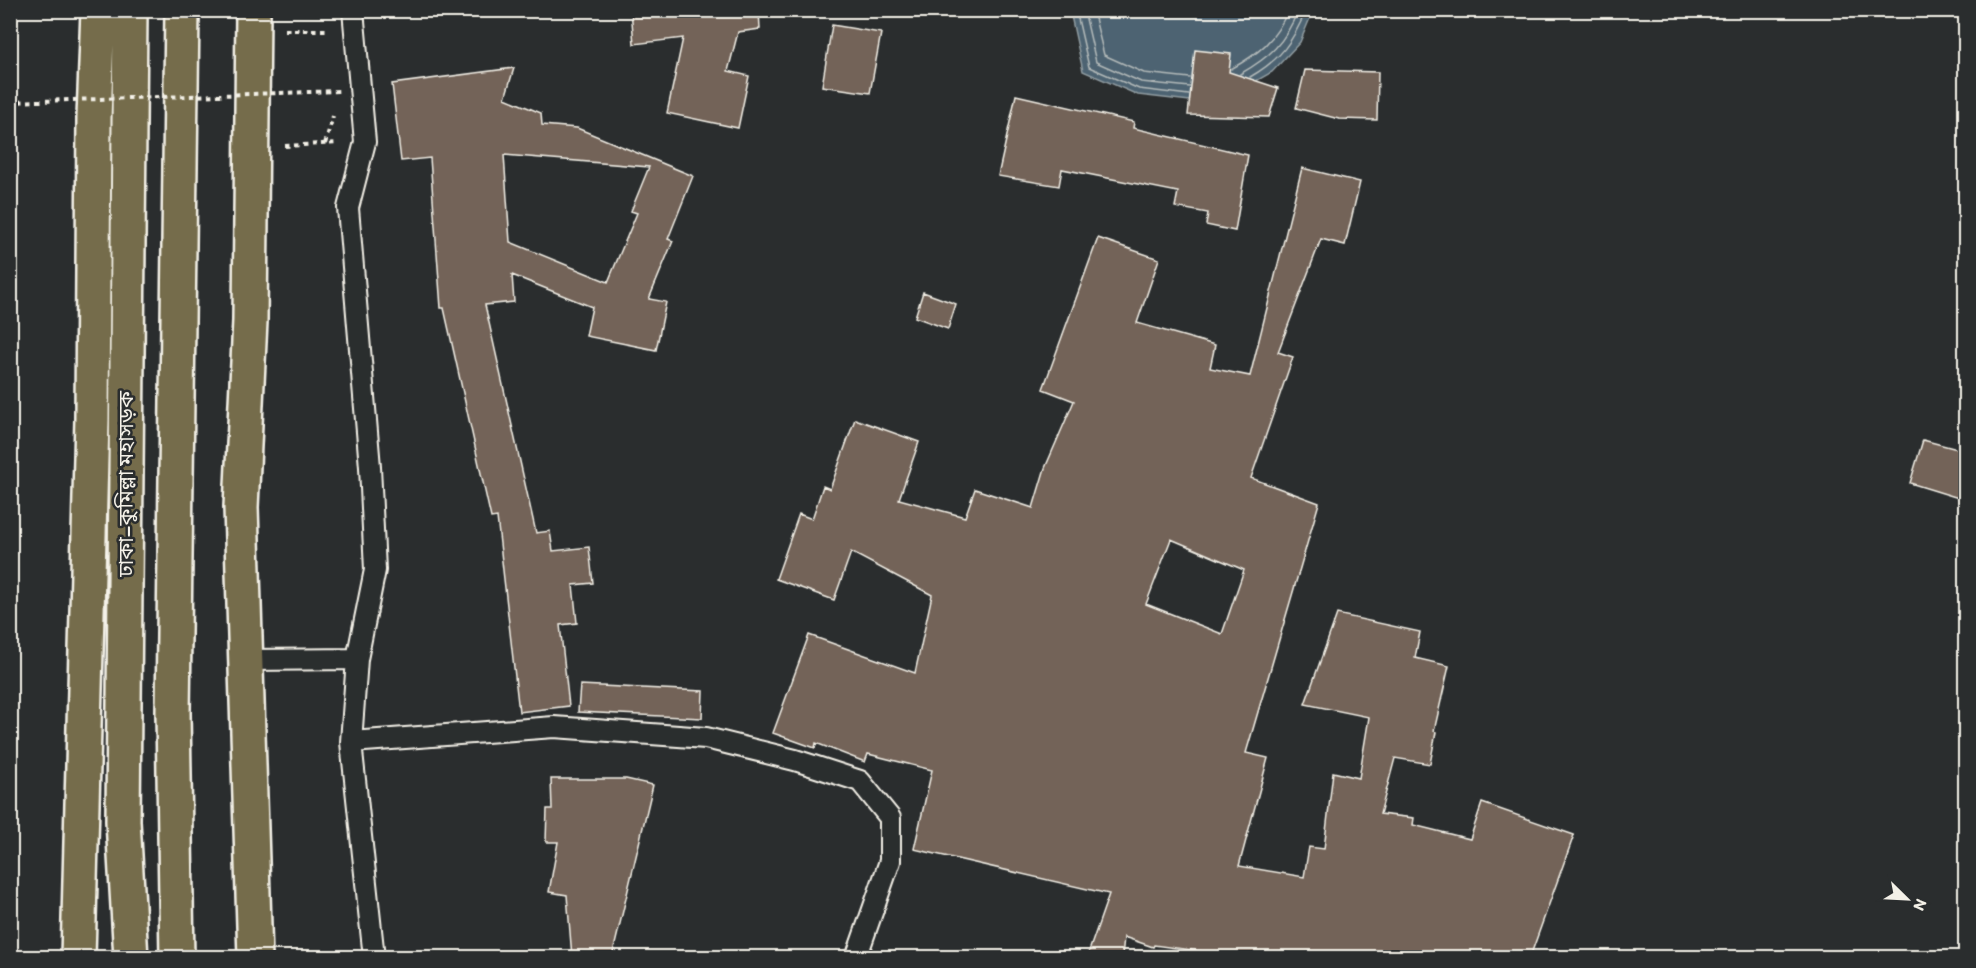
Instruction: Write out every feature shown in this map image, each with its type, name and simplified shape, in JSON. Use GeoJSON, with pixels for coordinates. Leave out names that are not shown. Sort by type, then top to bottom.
{"type":"FeatureCollection","features":[{"type":"Feature","properties":{"kind":"highway"},"geometry":{"type":"LineString","coordinates":[[78,957],[92,419],[94,118],[98,10]]}},
{"type":"Feature","properties":{"kind":"highway","name":"ঢাকা–কুমিল্লা মহাসড়ক"},"geometry":{"type":"LineString","coordinates":[[130,10],[123,821],[131,957]]}},
{"type":"Feature","properties":{"kind":"highway"},"geometry":{"type":"LineString","coordinates":[[177,957],[173,713],[182,10]]}},
{"type":"Feature","properties":{"kind":"highway"},"geometry":{"type":"LineString","coordinates":[[253,20],[250,321],[241,507],[255,957]]}},
{"type":"Feature","properties":{"kind":"lane"},"geometry":{"type":"LineString","coordinates":[[353,10],[365,142],[348,208],[370,467],[375,570],[357,659],[351,742],[374,957]]}},
{"type":"Feature","properties":{"kind":"lane"},"geometry":{"type":"LineString","coordinates":[[245,660],[357,659]]}},
{"type":"Feature","properties":{"kind":"lane"},"geometry":{"type":"LineString","coordinates":[[351,742],[554,727],[706,738],[795,760],[860,781],[890,818],[890,861],[856,957]]}},
{"type":"Feature","properties":{"kind":"path"},"geometry":{"type":"LineString","coordinates":[[253,20],[354,30]]}},
{"type":"Feature","properties":{"kind":"path"},"geometry":{"type":"LineString","coordinates":[[10,61],[11,102],[339,91]]}},
{"type":"Feature","properties":{"kind":"path"},"geometry":{"type":"LineString","coordinates":[[251,148],[365,142]]}},
{"type":"Feature","properties":{"kind":"water"},"geometry":{"type":"Polygon","coordinates":[[[1070,11],[1313,11],[1300,42],[1272,72],[1216,104],[1138,95],[1083,71],[1070,11]]]}},
{"type":"Feature","properties":{"kind":"building"},"geometry":{"type":"Polygon","coordinates":[[[631,10],[759,10],[760,29],[738,32],[728,71],[749,76],[738,128],[667,113],[683,38],[634,44],[631,10]]]}},
{"type":"Feature","properties":{"kind":"building"},"geometry":{"type":"Polygon","coordinates":[[[832,25],[881,33],[870,93],[822,86],[832,25]]]}},
{"type":"Feature","properties":{"kind":"building"},"geometry":{"type":"Polygon","coordinates":[[[1195,50],[1231,54],[1229,72],[1278,88],[1269,117],[1188,115],[1195,50]]]}},
{"type":"Feature","properties":{"kind":"building"},"geometry":{"type":"Polygon","coordinates":[[[514,68],[505,98],[541,113],[542,125],[577,128],[693,176],[668,239],[673,241],[649,299],[666,302],[656,350],[586,336],[592,307],[512,275],[514,302],[485,305],[536,533],[550,531],[553,551],[589,547],[593,583],[573,585],[577,623],[560,625],[569,706],[519,712],[497,517],[491,518],[444,308],[441,308],[430,158],[401,161],[392,84],[514,68]],[[504,155],[510,242],[608,282],[637,213],[631,211],[649,167],[504,155]]]}},
{"type":"Feature","properties":{"kind":"building"},"geometry":{"type":"Polygon","coordinates":[[[1305,70],[1378,72],[1377,120],[1339,119],[1296,108],[1305,70]]]}},
{"type":"Feature","properties":{"kind":"building"},"geometry":{"type":"Polygon","coordinates":[[[1016,95],[1134,122],[1133,128],[1248,155],[1235,231],[1206,225],[1208,213],[1175,207],[1178,192],[1062,169],[1059,186],[998,176],[1016,95]]]}},
{"type":"Feature","properties":{"kind":"building"},"geometry":{"type":"Polygon","coordinates":[[[1302,168],[1360,182],[1345,245],[1321,239],[1278,352],[1293,357],[1251,478],[1319,503],[1246,753],[1268,758],[1239,866],[1304,877],[1309,847],[1324,849],[1333,772],[1359,778],[1369,717],[1305,704],[1337,614],[1420,632],[1415,658],[1449,666],[1434,731],[1436,732],[1430,764],[1395,758],[1380,814],[1414,818],[1413,825],[1470,839],[1482,803],[1574,835],[1530,957],[1242,957],[1154,945],[1153,947],[1124,937],[1122,957],[1087,957],[1109,894],[914,849],[932,770],[868,754],[865,762],[816,743],[815,748],[773,733],[809,635],[915,673],[932,595],[851,552],[834,600],[776,579],[799,514],[812,519],[823,486],[830,489],[855,419],[919,442],[899,499],[965,517],[975,489],[1033,508],[1045,468],[1074,401],[1043,389],[1098,238],[1159,259],[1137,323],[1215,345],[1210,368],[1250,376],[1302,168]],[[1171,539],[1146,604],[1222,634],[1244,570],[1171,539]]]}},
{"type":"Feature","properties":{"kind":"building"},"geometry":{"type":"Polygon","coordinates":[[[923,292],[956,304],[948,329],[915,317],[923,292]]]}},
{"type":"Feature","properties":{"kind":"building"},"geometry":{"type":"Polygon","coordinates":[[[1923,440],[1965,451],[1965,500],[1910,483],[1923,440]]]}},
{"type":"Feature","properties":{"kind":"building"},"geometry":{"type":"Polygon","coordinates":[[[580,685],[703,691],[702,718],[578,712],[580,685]]]}},
{"type":"Feature","properties":{"kind":"building"},"geometry":{"type":"Polygon","coordinates":[[[551,779],[626,779],[653,785],[612,957],[572,957],[567,895],[549,892],[558,842],[546,842],[547,809],[552,809],[551,779]]]}}]}
